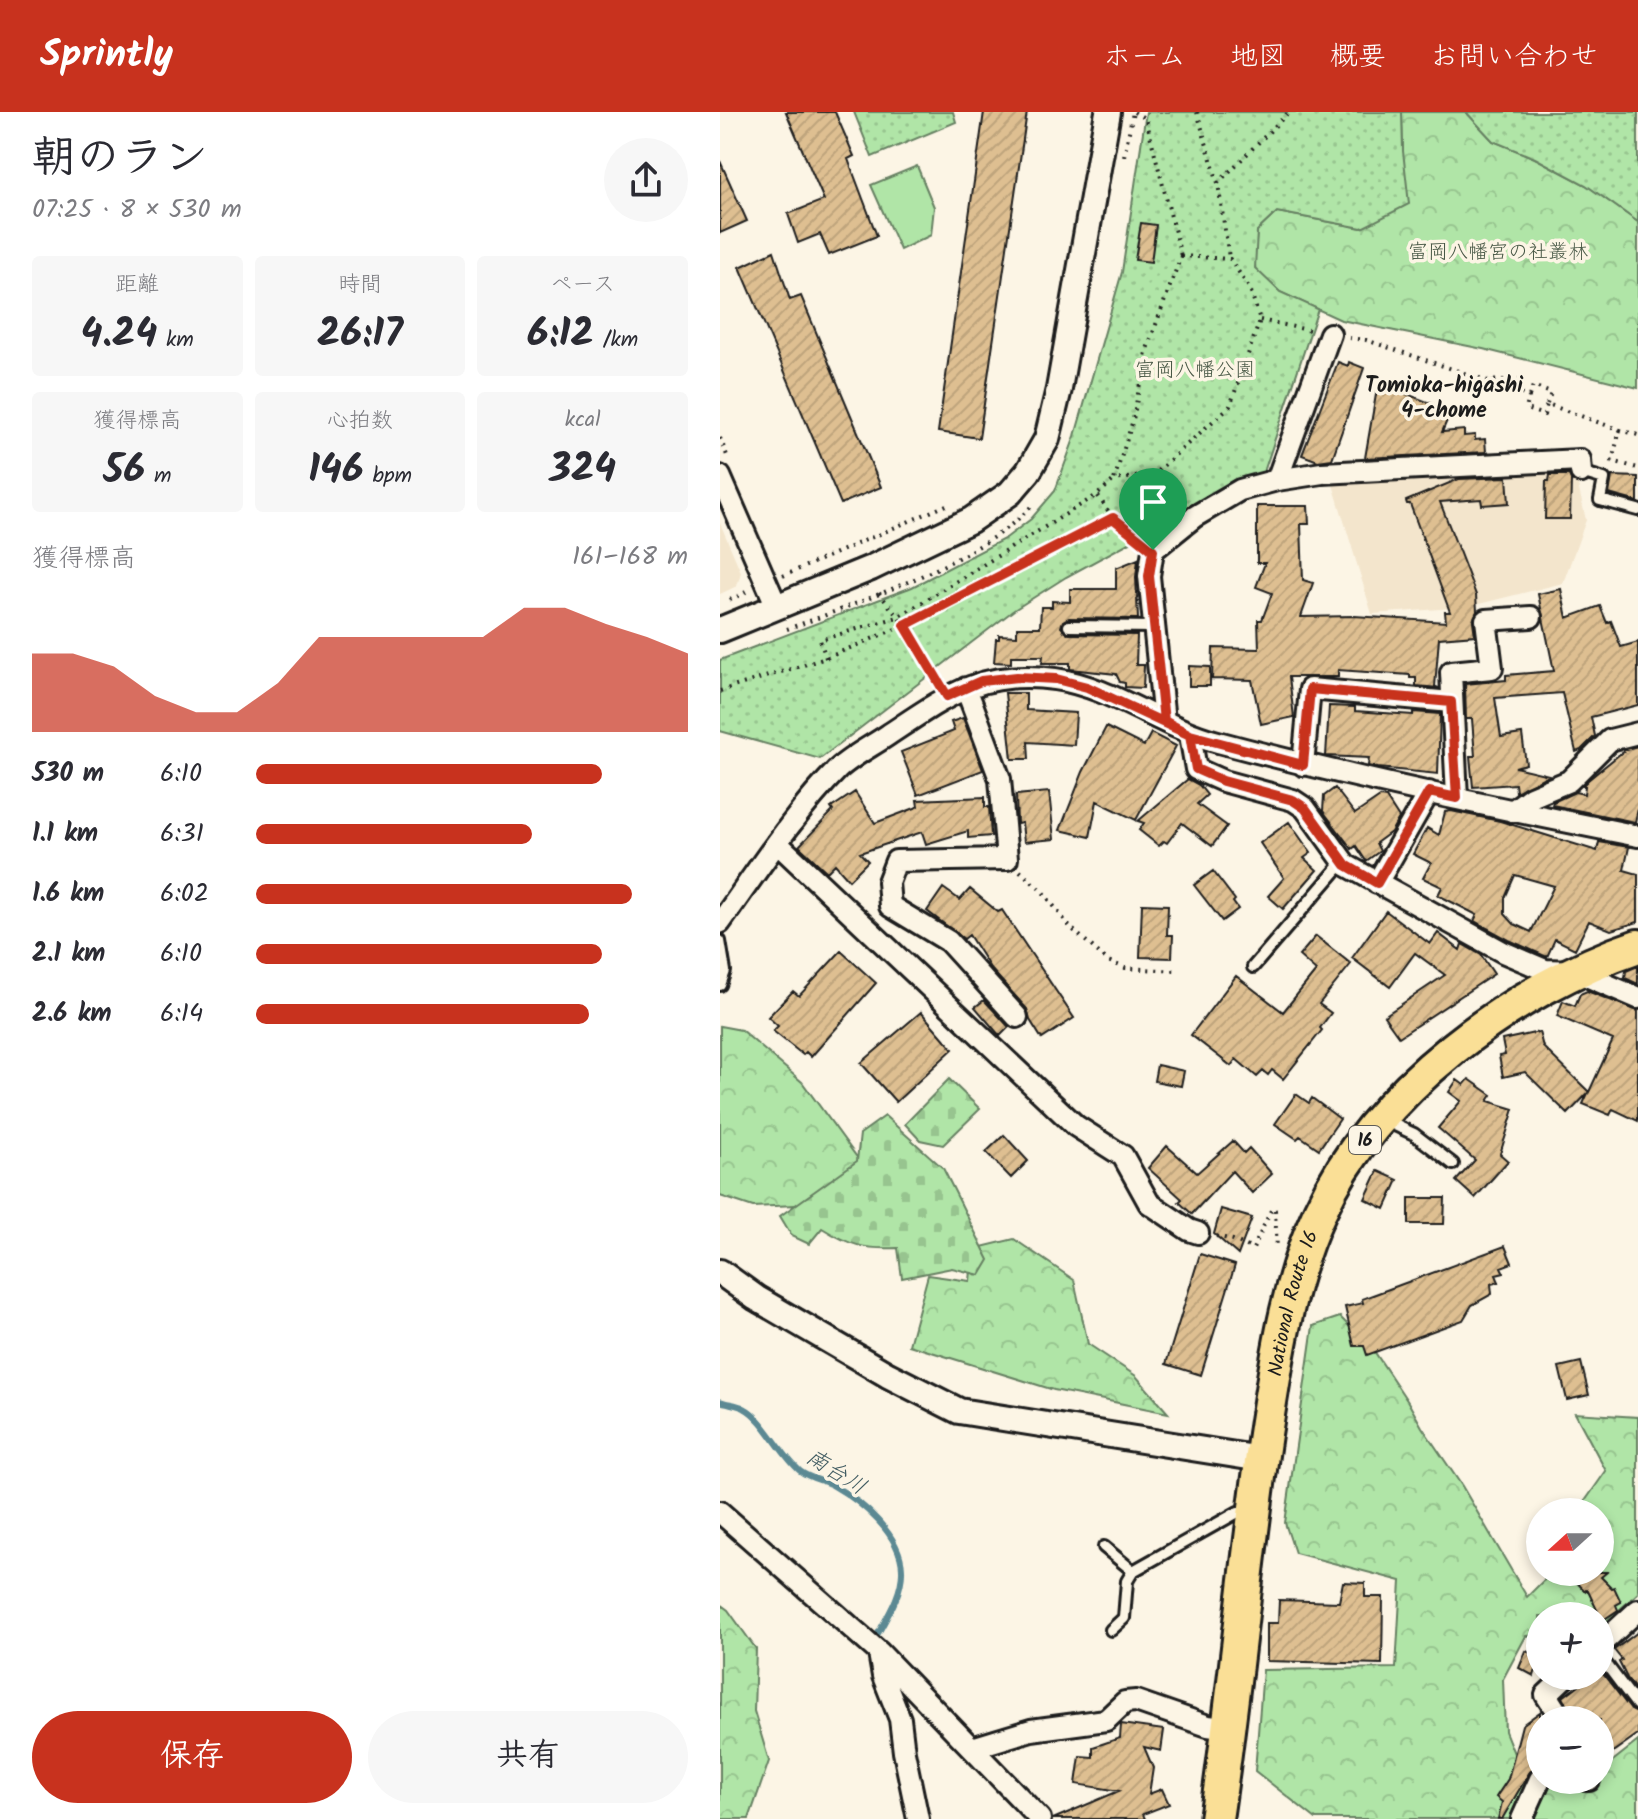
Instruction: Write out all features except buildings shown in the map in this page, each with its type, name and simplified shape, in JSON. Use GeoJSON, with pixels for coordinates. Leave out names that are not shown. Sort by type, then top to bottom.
{"type":"FeatureCollection","features":[{"type":"Feature","properties":{"kind":"highway","name":"National Route 16"},"geometry":{"type":"LineString","coordinates":[[1216,1819],[1261,1459],[1280,1337],[1289,1295],[1320,1209],[1343,1168],[1380,1119],[1437,1061],[1479,1030],[1575,971],[1638,946]]}},
{"type":"Feature","properties":{"kind":"street"},"geometry":{"type":"LineString","coordinates":[[720,630],[871,568],[971,520],[1010,493],[1039,456],[1047,439],[1059,389],[1108,112]]}},
{"type":"Feature","properties":{"kind":"street"},"geometry":{"type":"LineString","coordinates":[[1277,480],[1330,334]]}},
{"type":"Feature","properties":{"kind":"street"},"geometry":{"type":"LineString","coordinates":[[1164,721],[1149,576],[1153,550],[1194,517],[1240,490],[1322,473],[1580,460],[1581,472]]}},
{"type":"Feature","properties":{"kind":"street"},"geometry":{"type":"LineString","coordinates":[[720,476],[777,607]]}},
{"type":"Feature","properties":{"kind":"street"},"geometry":{"type":"LineString","coordinates":[[1457,798],[1451,672],[1492,668],[1486,620],[1531,617]]}},
{"type":"Feature","properties":{"kind":"street"},"geometry":{"type":"LineString","coordinates":[[720,923],[777,843],[839,767],[957,692],[981,681],[1017,677],[1056,679],[1087,687],[1190,735],[1303,765],[1638,836]]}},
{"type":"Feature","properties":{"kind":"street"},"geometry":{"type":"LineString","coordinates":[[1303,765],[1310,689],[1451,702]]}},
{"type":"Feature","properties":{"kind":"street"},"geometry":{"type":"LineString","coordinates":[[957,692],[1000,779],[1007,859],[896,861],[888,882],[890,906],[948,941],[1017,1017]]}},
{"type":"Feature","properties":{"kind":"street"},"geometry":{"type":"LineString","coordinates":[[1512,811],[1531,797],[1569,781],[1610,740],[1638,733]]}},
{"type":"Feature","properties":{"kind":"street"},"geometry":{"type":"LineString","coordinates":[[1190,735],[1196,769],[1223,781],[1293,800],[1305,808],[1346,865],[1503,952],[1545,970],[1575,971],[1638,998]]}},
{"type":"Feature","properties":{"kind":"street"},"geometry":{"type":"LineString","coordinates":[[1377,883],[1429,792]]}},
{"type":"Feature","properties":{"kind":"street"},"geometry":{"type":"LineString","coordinates":[[777,843],[1076,1126],[1123,1156],[1149,1203],[1198,1233]]}},
{"type":"Feature","properties":{"kind":"street"},"geometry":{"type":"LineString","coordinates":[[720,1272],[756,1298],[875,1367],[959,1411],[1261,1459]]}},
{"type":"Feature","properties":{"kind":"street"},"geometry":{"type":"LineString","coordinates":[[720,1512],[879,1652],[1040,1819]]}},
{"type":"Feature","properties":{"kind":"street"},"geometry":{"type":"LineString","coordinates":[[1614,1632],[1638,1610]]}},
{"type":"Feature","properties":{"kind":"street"},"geometry":{"type":"LineString","coordinates":[[879,1652],[883,1676],[900,1719],[918,1819]]}},
{"type":"Feature","properties":{"kind":"street"},"geometry":{"type":"LineString","coordinates":[[1551,1690],[1546,1695],[1553,1706]]}},
{"type":"Feature","properties":{"kind":"street"},"geometry":{"type":"LineString","coordinates":[[972,1748],[1031,1730],[1106,1720],[1125,1702],[1136,1701],[1208,1726],[1229,1729]]}},
{"type":"Feature","properties":{"kind":"street"},"geometry":{"type":"LineString","coordinates":[[1522,1819],[1533,1794]]}},
{"type":"Feature","properties":{"kind":"lane"},"geometry":{"type":"LineString","coordinates":[[1581,472],[1604,479],[1600,500],[1638,510]]}},
{"type":"Feature","properties":{"kind":"lane"},"geometry":{"type":"LineString","coordinates":[[1069,626],[1154,627]]}},
{"type":"Feature","properties":{"kind":"lane"},"geometry":{"type":"LineString","coordinates":[[1253,967],[1344,861]]}},
{"type":"Feature","properties":{"kind":"lane"},"geometry":{"type":"LineString","coordinates":[[720,941],[725,971],[720,985]]}},
{"type":"Feature","properties":{"kind":"lane"},"geometry":{"type":"LineString","coordinates":[[1380,1119],[1414,1134],[1453,1164]]}},
{"type":"Feature","properties":{"kind":"lane"},"geometry":{"type":"LineString","coordinates":[[1111,1630],[1124,1618],[1127,1581],[1133,1571],[1238,1512],[1255,1514]]}},
{"type":"Feature","properties":{"kind":"lane"},"geometry":{"type":"LineString","coordinates":[[1104,1547],[1133,1571]]}},
{"type":"Feature","properties":{"kind":"lane"},"geometry":{"type":"LineString","coordinates":[[1614,1675],[1637,1705]]}},
{"type":"Feature","properties":{"kind":"path"},"geometry":{"type":"LineString","coordinates":[[826,658],[820,640],[898,617],[1097,495],[1114,480],[1133,420],[1146,352],[1181,256],[1146,119],[1134,112]]}},
{"type":"Feature","properties":{"kind":"path"},"geometry":{"type":"LineString","coordinates":[[1114,480],[1154,474],[1230,406],[1260,320],[1250,289],[1230,259],[1218,183],[1197,112]]}},
{"type":"Feature","properties":{"kind":"path"},"geometry":{"type":"LineString","coordinates":[[1218,183],[1289,112]]}},
{"type":"Feature","properties":{"kind":"path"},"geometry":{"type":"LineString","coordinates":[[1181,256],[1230,259]]}},
{"type":"Feature","properties":{"kind":"path"},"geometry":{"type":"LineString","coordinates":[[1366,340],[1529,397]]}},
{"type":"Feature","properties":{"kind":"path"},"geometry":{"type":"LineString","coordinates":[[1488,381],[1519,379]]}},
{"type":"Feature","properties":{"kind":"path"},"geometry":{"type":"LineString","coordinates":[[1533,386],[1551,393],[1544,415],[1526,409],[1529,397],[1533,386]]}},
{"type":"Feature","properties":{"kind":"path"},"geometry":{"type":"LineString","coordinates":[[1547,404],[1638,435]]}},
{"type":"Feature","properties":{"kind":"path"},"geometry":{"type":"LineString","coordinates":[[1620,430],[1612,461],[1638,468]]}},
{"type":"Feature","properties":{"kind":"path"},"geometry":{"type":"LineString","coordinates":[[1097,495],[1113,518],[1153,550]]}},
{"type":"Feature","properties":{"kind":"path"},"geometry":{"type":"LineString","coordinates":[[720,604],[755,588],[764,576],[773,573],[784,576],[952,502]]}},
{"type":"Feature","properties":{"kind":"path"},"geometry":{"type":"LineString","coordinates":[[720,691],[826,658],[905,625],[1113,518]]}},
{"type":"Feature","properties":{"kind":"path"},"geometry":{"type":"LineString","coordinates":[[879,593],[957,692]]}},
{"type":"Feature","properties":{"kind":"path"},"geometry":{"type":"LineString","coordinates":[[1007,859],[1043,892],[1070,927],[1108,961],[1125,968],[1179,971]]}},
{"type":"Feature","properties":{"kind":"path"},"geometry":{"type":"LineString","coordinates":[[1198,1233],[1233,1240],[1253,1249],[1272,1208],[1275,1210],[1277,1253]]}},
{"type":"Feature","properties":{"kind":"shaded area"},"geometry":{"type":"Polygon","coordinates":[[[1574,468],[1586,520],[1563,583],[1467,607],[1372,614],[1332,481],[1574,468]]]}},
{"type":"Feature","properties":{"kind":"shaded area"},"geometry":{"type":"Polygon","coordinates":[[[720,523],[741,572],[737,586],[720,594],[720,523]]]}},
{"type":"Feature","properties":{"kind":"green space"},"geometry":{"type":"Polygon","coordinates":[[[854,112],[953,112],[956,122],[872,157],[854,112]]]}},
{"type":"Feature","properties":{"kind":"green space","name":"富岡八幡公園"},"geometry":{"type":"Polygon","coordinates":[[[1146,112],[1402,112],[1409,204],[1362,228],[1277,212],[1257,231],[1255,268],[1280,292],[1318,309],[1258,490],[1202,508],[1145,534],[1066,577],[1014,610],[820,759],[720,731],[720,660],[912,587],[1006,538],[1031,519],[1055,491],[1075,436],[1122,272],[1146,112]]]}},
{"type":"Feature","properties":{"kind":"green space","name":"富岡八幡宮の社叢林"},"geometry":{"type":"Polygon","coordinates":[[[1402,112],[1466,112],[1493,141],[1535,158],[1586,185],[1638,222],[1638,388],[1483,349],[1341,320],[1280,292],[1254,268],[1257,231],[1277,212],[1361,228],[1403,151],[1402,112]]]}},
{"type":"Feature","properties":{"kind":"green space"},"geometry":{"type":"Polygon","coordinates":[[[1466,112],[1638,112],[1638,222],[1586,185],[1535,158],[1493,141],[1466,112]]]}},
{"type":"Feature","properties":{"kind":"green space"},"geometry":{"type":"Polygon","coordinates":[[[917,166],[934,207],[931,235],[900,250],[871,185],[917,166]]]}},
{"type":"Feature","properties":{"kind":"green space"},"geometry":{"type":"Polygon","coordinates":[[[720,1026],[741,1030],[802,1082],[864,1167],[796,1205],[753,1207],[720,1196],[720,1026]]]}},
{"type":"Feature","properties":{"kind":"green space"},"geometry":{"type":"Polygon","coordinates":[[[949,1079],[980,1109],[943,1145],[920,1140],[905,1124],[949,1079]]]}},
{"type":"Feature","properties":{"kind":"green space"},"geometry":{"type":"Polygon","coordinates":[[[885,1116],[943,1168],[989,1260],[980,1275],[952,1268],[902,1278],[898,1248],[858,1245],[822,1228],[809,1244],[792,1236],[780,1216],[857,1161],[860,1134],[885,1116]]]}},
{"type":"Feature","properties":{"kind":"green space"},"geometry":{"type":"Polygon","coordinates":[[[1014,1239],[1074,1280],[1088,1344],[1136,1376],[1168,1413],[1054,1390],[909,1345],[928,1275],[970,1281],[973,1249],[1014,1239]]]}},
{"type":"Feature","properties":{"kind":"green space"},"geometry":{"type":"Polygon","coordinates":[[[1340,1317],[1374,1351],[1462,1486],[1527,1597],[1538,1586],[1614,1586],[1614,1498],[1587,1498],[1606,1471],[1575,1413],[1638,1417],[1638,1593],[1614,1614],[1614,1602],[1526,1602],[1526,1636],[1503,1679],[1505,1731],[1517,1761],[1526,1767],[1526,1794],[1614,1794],[1614,1760],[1638,1741],[1638,1819],[1316,1819],[1255,1771],[1263,1670],[1396,1668],[1401,1581],[1295,1553],[1285,1523],[1313,1326],[1340,1317]]]}},
{"type":"Feature","properties":{"kind":"green space"},"geometry":{"type":"Polygon","coordinates":[[[720,1604],[728,1610],[756,1649],[754,1711],[769,1761],[749,1819],[720,1819],[720,1604]]]}},
{"type":"Feature","properties":{"kind":"waterway","name":"南台川"},"geometry":{"type":"LineString","coordinates":[[720,1401],[751,1413],[800,1471],[834,1486],[868,1510],[895,1544],[900,1556],[902,1578],[894,1604],[876,1637]]}},
{"type":"Feature","properties":{"kind":"district","name":"Tomioka-higashi 4-chome"},"geometry":{"type":"Point","coordinates":[1444,396]}},
{"type":"Feature","properties":{"kind":"route"},"geometry":{"type":"LineString","coordinates":[[1153,550],[1113,518],[905,625],[947,696],[981,681],[1017,677],[1056,679],[1087,687],[1190,735],[1303,765],[1310,689],[1451,702],[1457,798],[1429,792],[1377,883],[1346,865],[1305,808],[1293,800],[1223,781],[1196,769],[1190,735],[1164,721],[1149,576],[1153,550]]}}]}
